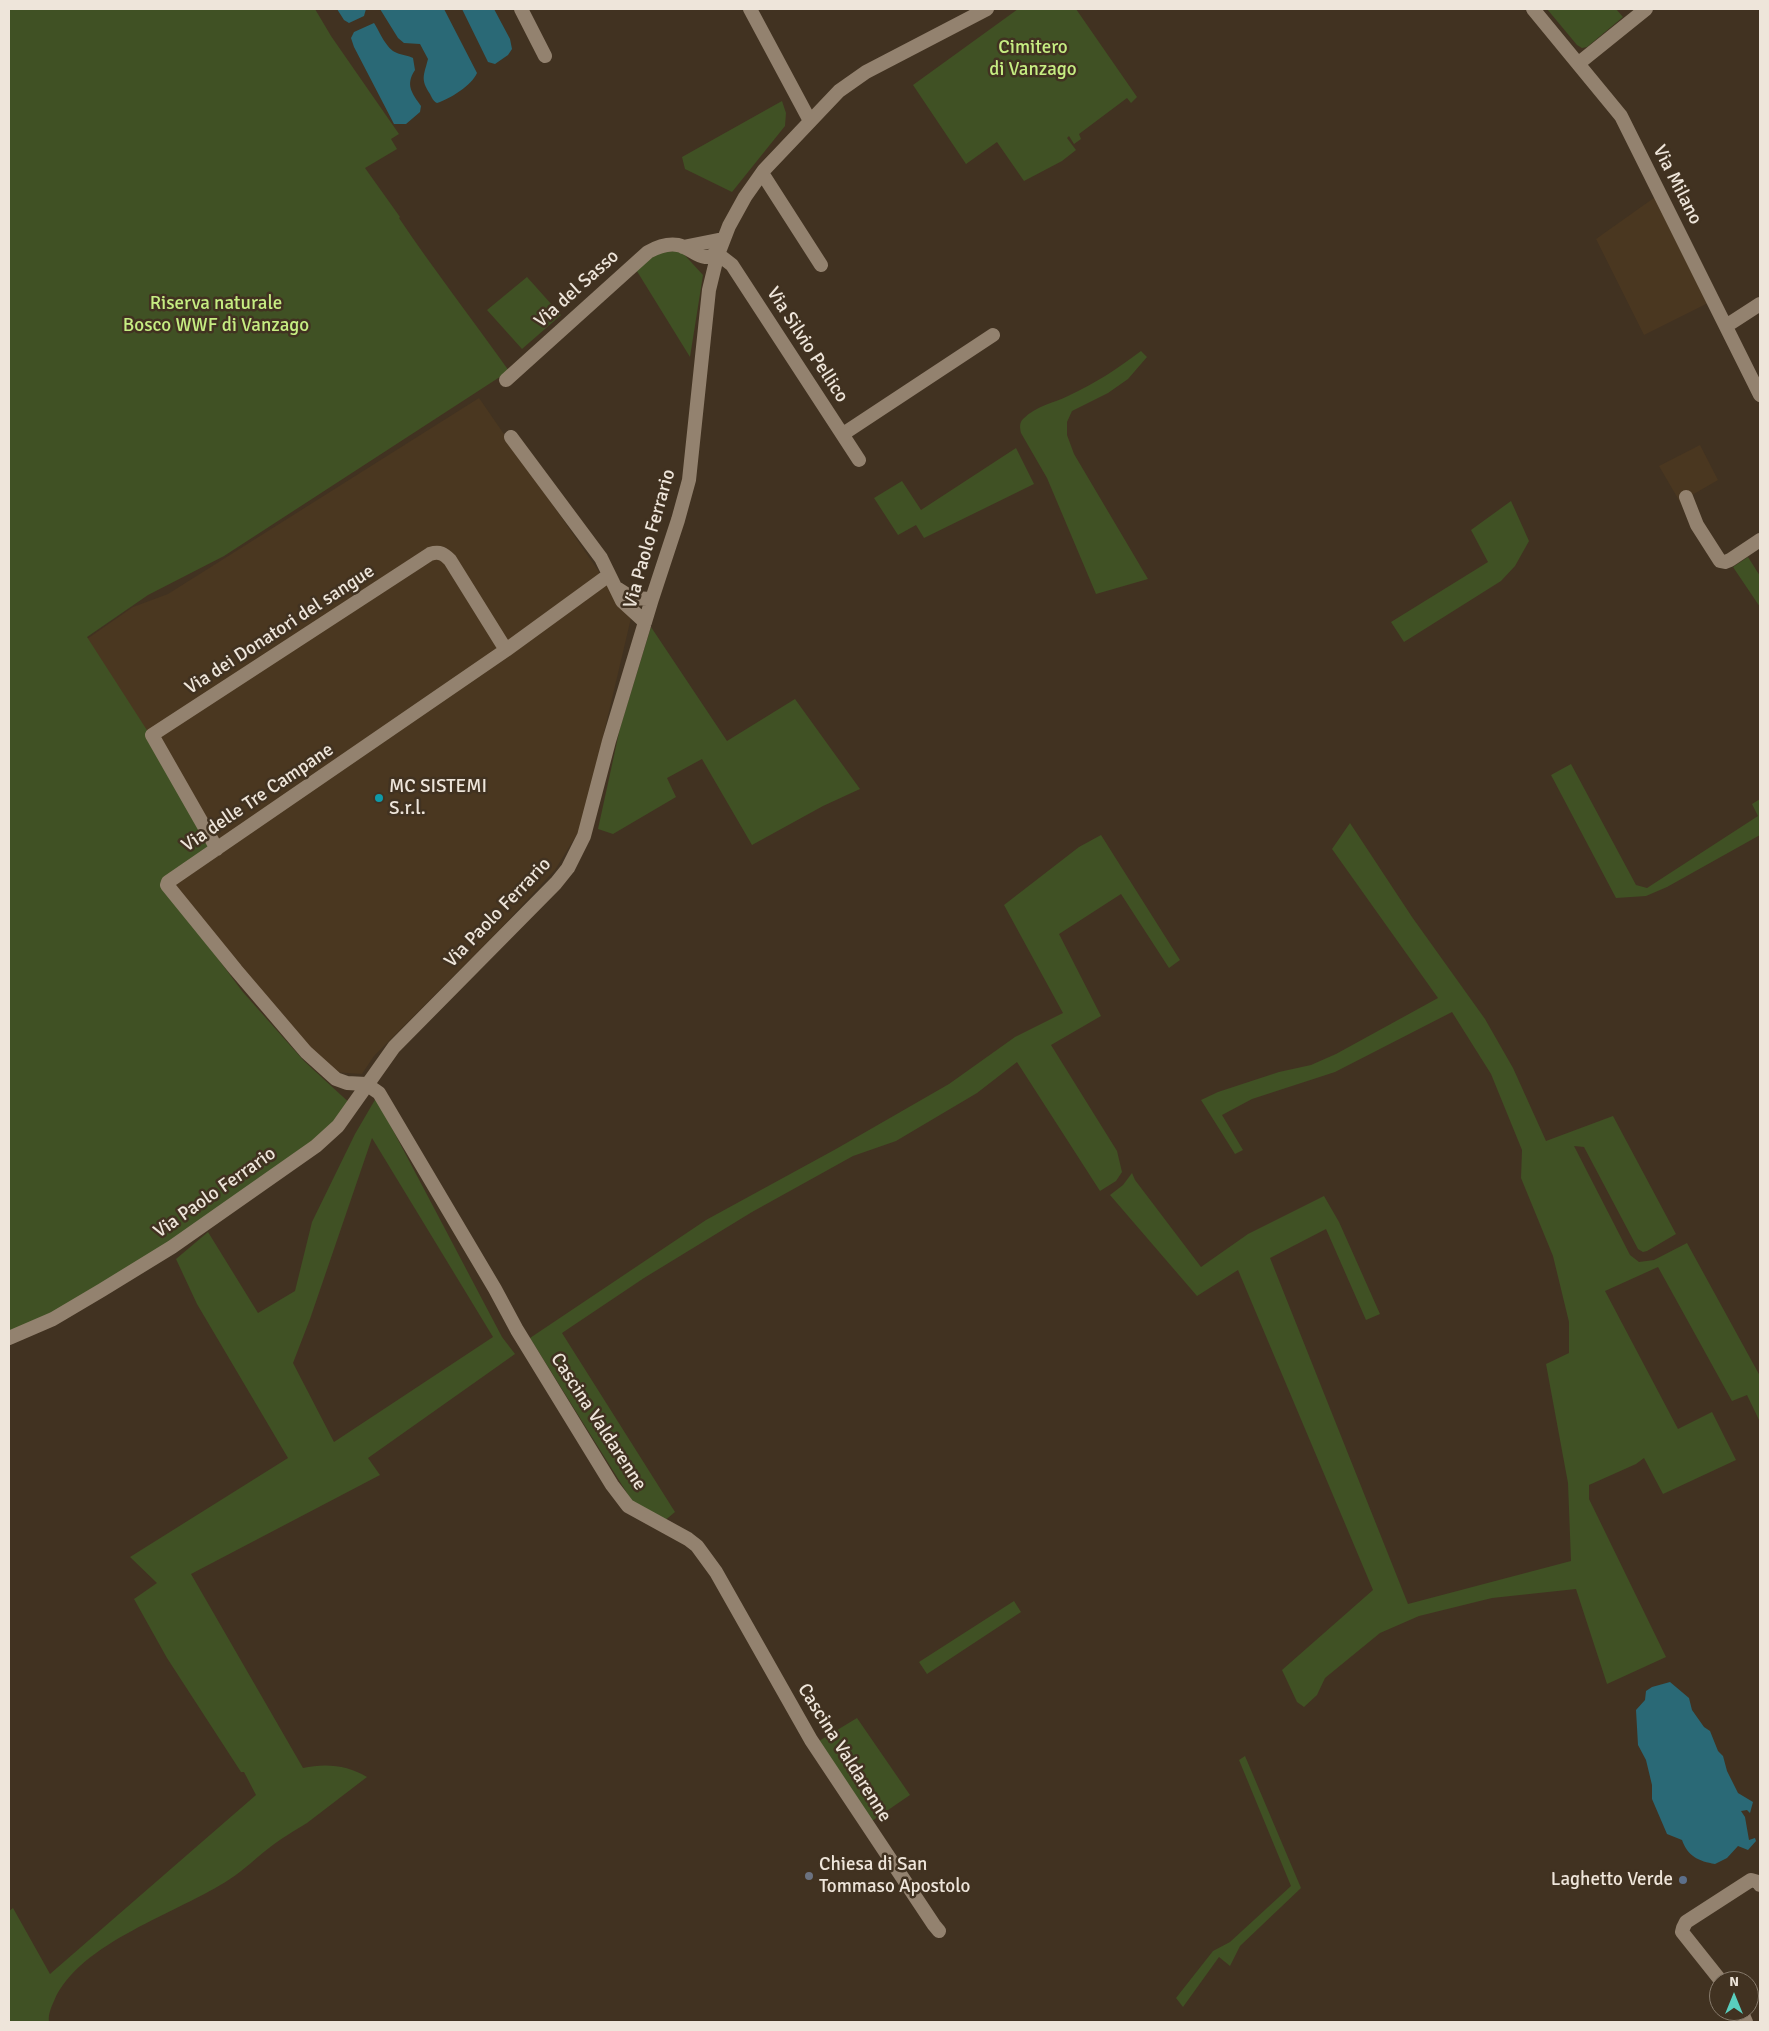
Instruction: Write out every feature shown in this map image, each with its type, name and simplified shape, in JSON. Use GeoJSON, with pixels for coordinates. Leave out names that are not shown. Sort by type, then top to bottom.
{"type":"FeatureCollection","features":[{"type":"Feature","properties":{"kind":"street"},"geometry":{"type":"LineString","coordinates":[[521,9],[545,56]]}},
{"type":"Feature","properties":{"kind":"street"},"geometry":{"type":"LineString","coordinates":[[750,9],[810,121]]}},
{"type":"Feature","properties":{"kind":"street","name":"Via Paolo Ferrario"},"geometry":{"type":"LineString","coordinates":[[9,1338],[52,1318],[102,1290],[172,1246],[316,1146],[338,1126],[394,1047],[556,883],[568,868],[584,836],[609,740],[689,480],[711,282],[718,247],[740,204],[762,173],[839,91],[856,78],[987,9]]}},
{"type":"Feature","properties":{"kind":"street","name":"Via Milano"},"geometry":{"type":"LineString","coordinates":[[1533,9],[1621,116],[1760,395]]}},
{"type":"Feature","properties":{"kind":"street"},"geometry":{"type":"LineString","coordinates":[[1579,63],[1646,9]]}},
{"type":"Feature","properties":{"kind":"street"},"geometry":{"type":"LineString","coordinates":[[762,173],[821,265]]}},
{"type":"Feature","properties":{"kind":"street","name":"Via del Sasso"},"geometry":{"type":"LineString","coordinates":[[506,380],[640,257],[670,244],[683,247],[718,247]]}},
{"type":"Feature","properties":{"kind":"street","name":"Via del Sasso"},"geometry":{"type":"LineString","coordinates":[[683,247],[702,257]]}},
{"type":"Feature","properties":{"kind":"street"},"geometry":{"type":"LineString","coordinates":[[711,282],[708,268],[702,257],[712,257],[718,247]]}},
{"type":"Feature","properties":{"kind":"street","name":"Via Silvio Pellico"},"geometry":{"type":"LineString","coordinates":[[718,247],[723,258],[732,265],[859,460]]}},
{"type":"Feature","properties":{"kind":"street"},"geometry":{"type":"LineString","coordinates":[[1726,326],[1760,304]]}},
{"type":"Feature","properties":{"kind":"street"},"geometry":{"type":"LineString","coordinates":[[843,434],[994,335]]}},
{"type":"Feature","properties":{"kind":"street"},"geometry":{"type":"LineString","coordinates":[[511,437],[601,558],[628,608],[645,622]]}},
{"type":"Feature","properties":{"kind":"street"},"geometry":{"type":"LineString","coordinates":[[1686,497],[1697,525],[1720,561],[1730,560],[1760,540]]}},
{"type":"Feature","properties":{"kind":"street","name":"Via dei Donatori del sangue"},"geometry":{"type":"LineString","coordinates":[[217,849],[152,735],[430,554],[436,552],[441,553],[450,560],[506,650]]}},
{"type":"Feature","properties":{"kind":"street","name":"Via delle Tre Campane"},"geometry":{"type":"LineString","coordinates":[[366,1084],[347,1083],[336,1079],[306,1052],[167,886],[168,882],[506,650],[609,575]]}},
{"type":"Feature","properties":{"kind":"street"},"geometry":{"type":"LineString","coordinates":[[617,589],[632,598],[652,600]]}},
{"type":"Feature","properties":{"kind":"street","name":"Cascina Valdarenne"},"geometry":{"type":"LineString","coordinates":[[366,1084],[379,1093],[495,1289],[517,1330],[612,1486],[628,1506],[676,1531],[692,1543],[716,1572],[811,1740],[891,1864],[934,1926],[939,1930]]}},
{"type":"Feature","properties":{"kind":"street"},"geometry":{"type":"LineString","coordinates":[[1713,1971],[1682,1932],[1686,1922],[1751,1880],[1758,1882],[1760,1885]]}},
{"type":"Feature","properties":{"kind":"shaded area"},"geometry":{"type":"Polygon","coordinates":[[[1658,195],[1710,302],[1644,335],[1596,239],[1658,195]]]}},
{"type":"Feature","properties":{"kind":"shaded area"},"geometry":{"type":"Polygon","coordinates":[[[479,398],[631,618],[582,826],[555,870],[500,929],[374,1056],[362,1074],[333,1072],[311,1053],[177,890],[87,639],[133,607],[168,594],[479,398]]]}},
{"type":"Feature","properties":{"kind":"shaded area"},"geometry":{"type":"Polygon","coordinates":[[[1700,445],[1718,480],[1680,502],[1659,466],[1700,445]]]}},
{"type":"Feature","properties":{"kind":"green space","name":"Riserva naturale Bosco WWF di Vanzago"},"geometry":{"type":"Polygon","coordinates":[[[9,9],[315,9],[331,36],[399,134],[391,139],[397,149],[365,168],[426,257],[509,371],[224,556],[148,595],[87,637],[161,752],[216,849],[162,883],[242,991],[304,1061],[354,1107],[339,1126],[169,1248],[9,1338],[9,9]]]}},
{"type":"Feature","properties":{"kind":"green space","name":"Cimitero di Vanzago"},"geometry":{"type":"Polygon","coordinates":[[[1018,9],[1076,9],[1137,97],[1131,103],[1127,98],[1079,134],[1081,139],[1074,144],[1069,136],[1067,138],[1076,150],[1062,161],[1024,181],[997,142],[966,164],[913,85],[1018,9]]]}},
{"type":"Feature","properties":{"kind":"green space"},"geometry":{"type":"Polygon","coordinates":[[[1547,9],[1616,9],[1623,17],[1587,47],[1582,48],[1577,45],[1547,9]]]}},
{"type":"Feature","properties":{"kind":"green space"},"geometry":{"type":"Polygon","coordinates":[[[782,101],[786,113],[785,126],[732,192],[685,169],[682,157],[782,101]]]}},
{"type":"Feature","properties":{"kind":"green space"},"geometry":{"type":"Polygon","coordinates":[[[680,250],[703,275],[690,357],[635,268],[654,254],[680,250]]]}},
{"type":"Feature","properties":{"kind":"green space"},"geometry":{"type":"Polygon","coordinates":[[[527,277],[561,315],[522,349],[487,310],[527,277]]]}},
{"type":"Feature","properties":{"kind":"green space"},"geometry":{"type":"Polygon","coordinates":[[[1141,351],[1147,357],[1128,379],[1108,393],[1072,411],[1067,422],[1067,435],[1074,454],[1148,579],[1096,594],[1047,478],[1021,433],[1020,424],[1028,414],[1088,386],[1115,370],[1141,351]]]}},
{"type":"Feature","properties":{"kind":"green space"},"geometry":{"type":"Polygon","coordinates":[[[1016,448],[1034,484],[924,538],[916,525],[898,535],[874,498],[902,481],[921,510],[1016,448]]]}},
{"type":"Feature","properties":{"kind":"green space"},"geometry":{"type":"Polygon","coordinates":[[[1511,501],[1529,541],[1515,566],[1501,581],[1404,642],[1391,622],[1488,562],[1471,530],[1511,501]]]}},
{"type":"Feature","properties":{"kind":"green space"},"geometry":{"type":"Polygon","coordinates":[[[1748,557],[1760,576],[1760,607],[1733,567],[1748,557]]]}},
{"type":"Feature","properties":{"kind":"green space"},"geometry":{"type":"Polygon","coordinates":[[[651,627],[727,741],[795,699],[860,789],[823,806],[752,845],[702,759],[667,778],[676,797],[613,834],[598,829],[620,728],[651,627]]]}},
{"type":"Feature","properties":{"kind":"green space"},"geometry":{"type":"Polygon","coordinates":[[[1571,764],[1636,885],[1647,888],[1758,816],[1752,804],[1760,799],[1760,835],[1667,887],[1646,896],[1616,898],[1551,775],[1571,764]]]}},
{"type":"Feature","properties":{"kind":"green space"},"geometry":{"type":"Polygon","coordinates":[[[1350,823],[1412,917],[1485,1019],[1513,1068],[1546,1141],[1613,1116],[1676,1234],[1647,1251],[1643,1252],[1638,1249],[1584,1147],[1574,1146],[1630,1255],[1639,1262],[1654,1260],[1687,1243],[1760,1376],[1760,1422],[1747,1395],[1732,1401],[1658,1267],[1605,1291],[1678,1429],[1712,1412],[1736,1460],[1663,1494],[1644,1458],[1636,1464],[1589,1485],[1589,1499],[1666,1657],[1607,1684],[1576,1589],[1492,1598],[1419,1616],[1380,1633],[1325,1678],[1317,1695],[1304,1707],[1297,1702],[1282,1670],[1373,1590],[1238,1270],[1197,1296],[1110,1195],[1123,1185],[1132,1173],[1135,1180],[1201,1267],[1248,1234],[1324,1196],[1339,1222],[1380,1314],[1366,1320],[1326,1229],[1270,1258],[1408,1604],[1571,1561],[1568,1483],[1546,1364],[1569,1353],[1569,1322],[1553,1256],[1521,1178],[1522,1150],[1491,1074],[1452,1012],[1335,1072],[1252,1099],[1222,1115],[1243,1150],[1235,1154],[1201,1100],[1218,1092],[1279,1072],[1311,1065],[1336,1054],[1438,998],[1332,849],[1350,823]]]}},
{"type":"Feature","properties":{"kind":"green space"},"geometry":{"type":"Polygon","coordinates":[[[1101,835],[1180,960],[1169,968],[1121,894],[1059,934],[1101,1016],[1051,1045],[1117,1151],[1122,1172],[1116,1181],[1100,1191],[1017,1062],[977,1093],[896,1141],[853,1156],[752,1212],[644,1278],[562,1333],[675,1512],[663,1522],[632,1501],[530,1338],[706,1220],[836,1149],[949,1084],[1015,1037],[1063,1013],[1004,905],[1079,847],[1101,835]]]}},
{"type":"Feature","properties":{"kind":"green space"},"geometry":{"type":"Polygon","coordinates":[[[376,1098],[502,1337],[515,1354],[368,1458],[380,1475],[191,1574],[303,1768],[336,1766],[352,1770],[367,1777],[307,1823],[273,1845],[230,1879],[209,1892],[107,1945],[85,1962],[67,1980],[54,2001],[49,2014],[49,2022],[9,2022],[9,1911],[13,1908],[50,1974],[256,1795],[244,1772],[241,1772],[167,1658],[134,1599],[157,1583],[130,1557],[288,1458],[197,1304],[176,1259],[208,1232],[258,1313],[295,1291],[312,1222],[355,1134],[376,1098]],[[372,1138],[293,1363],[334,1442],[493,1337],[372,1138]]]}},
{"type":"Feature","properties":{"kind":"green space"},"geometry":{"type":"Polygon","coordinates":[[[1014,1601],[1021,1612],[927,1674],[919,1662],[1014,1601]]]}},
{"type":"Feature","properties":{"kind":"green space"},"geometry":{"type":"Polygon","coordinates":[[[857,1718],[910,1795],[872,1821],[819,1741],[857,1718]]]}},
{"type":"Feature","properties":{"kind":"green space"},"geometry":{"type":"Polygon","coordinates":[[[1245,1756],[1301,1888],[1240,1946],[1230,1966],[1219,1957],[1183,2007],[1176,1998],[1213,1951],[1230,1942],[1291,1886],[1239,1760],[1245,1756]]]}},
{"type":"Feature","properties":{"kind":"water"},"geometry":{"type":"Polygon","coordinates":[[[337,9],[366,9],[364,16],[349,23],[344,20],[337,9]]]}},
{"type":"Feature","properties":{"kind":"water"},"geometry":{"type":"Polygon","coordinates":[[[380,9],[444,9],[477,73],[474,78],[466,87],[437,103],[432,98],[424,81],[428,59],[420,44],[404,43],[398,38],[380,9]]]}},
{"type":"Feature","properties":{"kind":"water"},"geometry":{"type":"Polygon","coordinates":[[[462,9],[494,9],[510,39],[512,49],[508,55],[495,64],[488,62],[462,9]]]}},
{"type":"Feature","properties":{"kind":"water"},"geometry":{"type":"Polygon","coordinates":[[[374,23],[393,51],[413,58],[415,70],[410,80],[410,85],[421,106],[420,112],[406,124],[394,124],[351,38],[354,32],[374,23]]]}},
{"type":"Feature","properties":{"kind":"water","name":"Laghetto Verde"},"geometry":{"type":"Polygon","coordinates":[[[1670,1682],[1689,1698],[1692,1710],[1704,1727],[1710,1731],[1718,1751],[1723,1756],[1727,1771],[1738,1793],[1753,1802],[1750,1813],[1747,1810],[1741,1811],[1745,1817],[1749,1840],[1755,1838],[1756,1841],[1748,1850],[1738,1846],[1727,1858],[1715,1864],[1695,1857],[1687,1850],[1682,1840],[1667,1834],[1652,1799],[1652,1785],[1646,1760],[1638,1745],[1636,1710],[1645,1700],[1646,1691],[1652,1687],[1670,1682]]]}},
{"type":"Feature","properties":{"kind":"place","name":"MC SISTEMI S.r.l."},"geometry":{"type":"Point","coordinates":[379,798]}},
{"type":"Feature","properties":{"kind":"place","name":"Chiesa di San Tommaso Apostolo"},"geometry":{"type":"Point","coordinates":[809,1876]}},
{"type":"Feature","properties":{"kind":"place","name":"Laghetto Verde"},"geometry":{"type":"Point","coordinates":[1683,1880]}}]}
